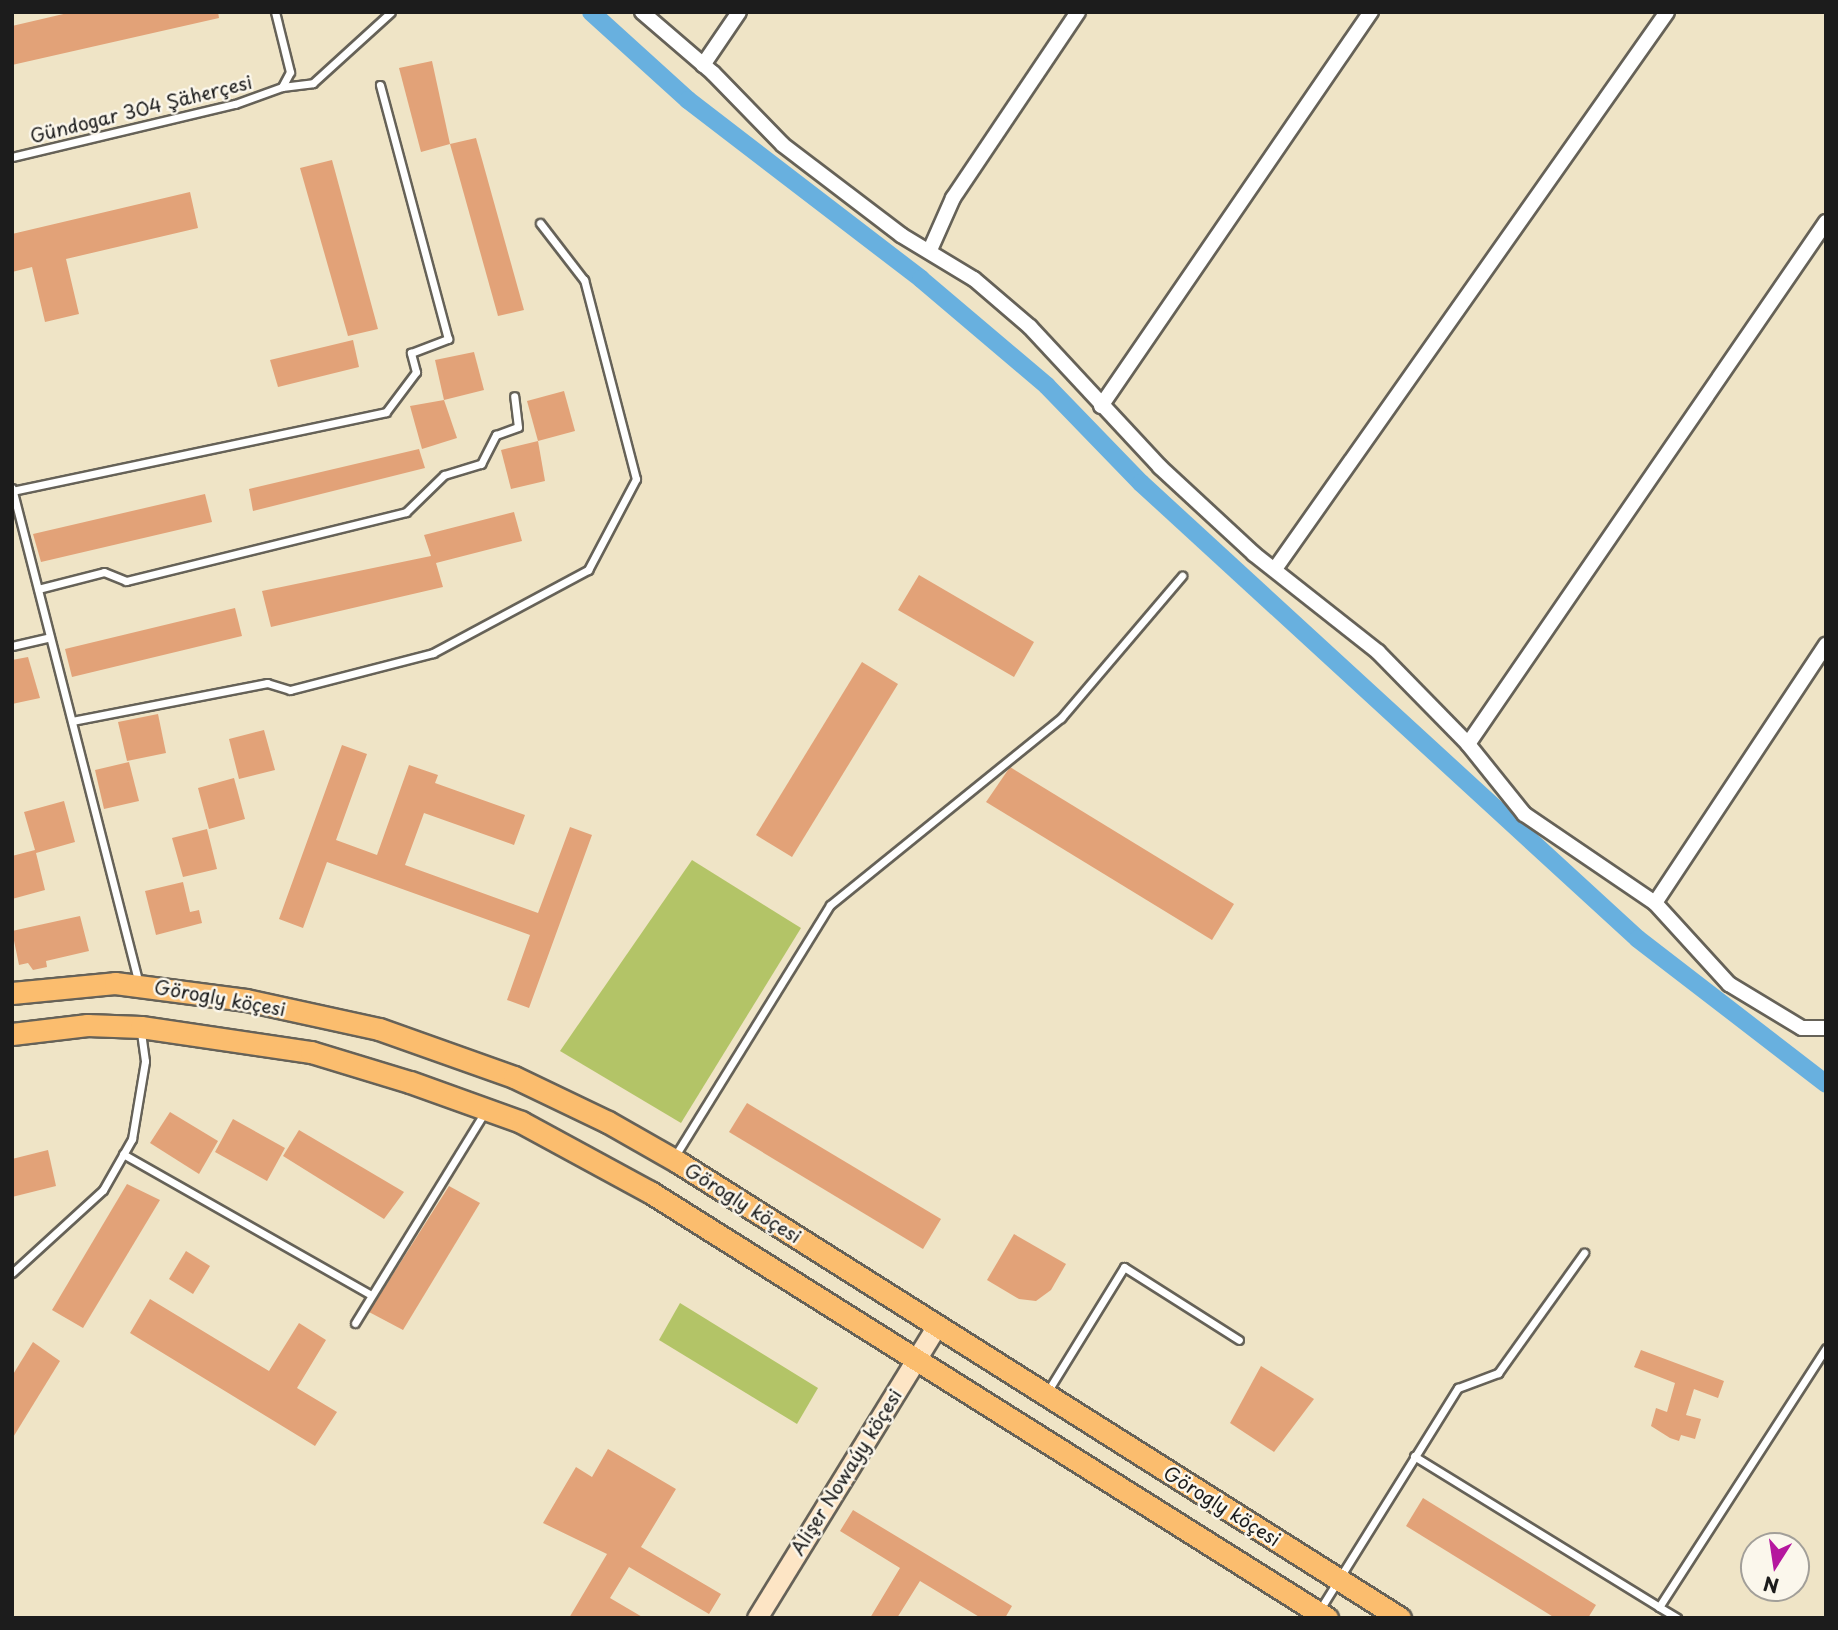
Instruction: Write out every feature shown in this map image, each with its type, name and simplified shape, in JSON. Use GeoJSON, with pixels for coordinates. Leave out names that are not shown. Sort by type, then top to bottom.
{"type":"FeatureCollection","features":[{"type":"Feature","properties":{"kind":"main road","name":"Görogly köçesi"},"geometry":{"type":"LineString","coordinates":[[12,993],[61,986],[139,985],[246,1000],[379,1029],[514,1077],[608,1122],[673,1160],[1400,1618]]}},
{"type":"Feature","properties":{"kind":"main road","name":"Görogly köçesi"},"geometry":{"type":"LineString","coordinates":[[12,1034],[87,1025],[141,1027],[311,1052],[521,1122],[650,1192],[918,1357],[1320,1616]]}},
{"type":"Feature","properties":{"kind":"street"},"geometry":{"type":"LineString","coordinates":[[642,12],[703,65],[783,145],[901,234],[974,279],[1030,327],[1160,467],[1275,569],[1378,652],[1468,744],[1524,814],[1656,903],[1729,984],[1802,1028],[1826,1028]]}},
{"type":"Feature","properties":{"kind":"street"},"geometry":{"type":"LineString","coordinates":[[703,65],[739,12]]}},
{"type":"Feature","properties":{"kind":"street"},"geometry":{"type":"LineString","coordinates":[[930,250],[953,198],[1078,12]]}},
{"type":"Feature","properties":{"kind":"street"},"geometry":{"type":"LineString","coordinates":[[1101,405],[1371,12]]}},
{"type":"Feature","properties":{"kind":"street"},"geometry":{"type":"LineString","coordinates":[[1275,569],[1667,12]]}},
{"type":"Feature","properties":{"kind":"street"},"geometry":{"type":"LineString","coordinates":[[1468,744],[1826,222]]}},
{"type":"Feature","properties":{"kind":"street"},"geometry":{"type":"LineString","coordinates":[[1656,903],[1826,645]]}},
{"type":"Feature","properties":{"kind":"street","name":"Alişer Nowaýy köçesi"},"geometry":{"type":"LineString","coordinates":[[757,1618],[936,1327]]}},
{"type":"Feature","properties":{"kind":"lane","name":"Gündogar 304 Şäherçesi"},"geometry":{"type":"LineString","coordinates":[[12,157],[235,104],[282,87],[290,72],[275,12]]}},
{"type":"Feature","properties":{"kind":"lane"},"geometry":{"type":"LineString","coordinates":[[282,87],[313,83],[391,12]]}},
{"type":"Feature","properties":{"kind":"lane"},"geometry":{"type":"LineString","coordinates":[[139,985],[12,489],[386,412],[416,372],[411,353],[448,339],[380,85]]}},
{"type":"Feature","properties":{"kind":"lane"},"geometry":{"type":"LineString","coordinates":[[72,721],[267,683],[290,690],[433,653],[588,570],[636,479],[584,281],[541,223]]}},
{"type":"Feature","properties":{"kind":"lane"},"geometry":{"type":"LineString","coordinates":[[38,589],[104,572],[126,581],[406,512],[444,475],[481,464],[496,435],[517,427],[514,396]]}},
{"type":"Feature","properties":{"kind":"lane"},"geometry":{"type":"LineString","coordinates":[[673,1160],[830,905],[1061,718],[1182,576]]}},
{"type":"Feature","properties":{"kind":"lane"},"geometry":{"type":"LineString","coordinates":[[12,646],[50,637]]}},
{"type":"Feature","properties":{"kind":"lane"},"geometry":{"type":"LineString","coordinates":[[12,1273],[103,1190],[132,1139],[145,1061],[141,1027]]}},
{"type":"Feature","properties":{"kind":"lane"},"geometry":{"type":"LineString","coordinates":[[355,1322],[487,1110]]}},
{"type":"Feature","properties":{"kind":"lane"},"geometry":{"type":"LineString","coordinates":[[123,1154],[372,1295]]}},
{"type":"Feature","properties":{"kind":"lane"},"geometry":{"type":"LineString","coordinates":[[1320,1616],[1338,1579],[1458,1388],[1498,1373],[1584,1253]]}},
{"type":"Feature","properties":{"kind":"lane"},"geometry":{"type":"LineString","coordinates":[[1046,1394],[1124,1268],[1239,1340]]}},
{"type":"Feature","properties":{"kind":"lane"},"geometry":{"type":"LineString","coordinates":[[1659,1608],[1826,1348]]}},
{"type":"Feature","properties":{"kind":"lane"},"geometry":{"type":"LineString","coordinates":[[1414,1456],[1677,1618]]}},
{"type":"Feature","properties":{"kind":"green space"},"geometry":{"type":"Polygon","coordinates":[[[692,860],[801,928],[681,1123],[560,1051],[692,860]]]}},
{"type":"Feature","properties":{"kind":"green space"},"geometry":{"type":"Polygon","coordinates":[[[680,1303],[818,1388],[797,1424],[659,1340],[680,1303]]]}},
{"type":"Feature","properties":{"kind":"building"},"geometry":{"type":"Polygon","coordinates":[[[72,12],[218,12],[219,18],[12,65],[12,26],[72,12]]]}},
{"type":"Feature","properties":{"kind":"building"},"geometry":{"type":"Polygon","coordinates":[[[432,61],[450,144],[421,152],[399,68],[432,61]]]}},
{"type":"Feature","properties":{"kind":"building"},"geometry":{"type":"Polygon","coordinates":[[[476,138],[524,310],[498,316],[450,144],[476,138]]]}},
{"type":"Feature","properties":{"kind":"building"},"geometry":{"type":"Polygon","coordinates":[[[332,160],[378,329],[348,336],[300,168],[332,160]]]}},
{"type":"Feature","properties":{"kind":"building"},"geometry":{"type":"Polygon","coordinates":[[[190,192],[198,228],[66,259],[79,314],[45,322],[32,267],[12,272],[12,234],[190,192]]]}},
{"type":"Feature","properties":{"kind":"building"},"geometry":{"type":"Polygon","coordinates":[[[353,340],[359,367],[278,387],[270,360],[353,340]]]}},
{"type":"Feature","properties":{"kind":"building"},"geometry":{"type":"Polygon","coordinates":[[[474,352],[484,390],[444,400],[435,360],[474,352]]]}},
{"type":"Feature","properties":{"kind":"building"},"geometry":{"type":"Polygon","coordinates":[[[564,391],[575,431],[538,441],[527,401],[564,391]]]}},
{"type":"Feature","properties":{"kind":"building"},"geometry":{"type":"Polygon","coordinates":[[[444,400],[457,438],[422,449],[410,406],[444,400]]]}},
{"type":"Feature","properties":{"kind":"building"},"geometry":{"type":"Polygon","coordinates":[[[538,441],[545,481],[511,489],[501,450],[538,441]]]}},
{"type":"Feature","properties":{"kind":"building"},"geometry":{"type":"Polygon","coordinates":[[[419,449],[425,468],[253,511],[249,489],[419,449]]]}},
{"type":"Feature","properties":{"kind":"building"},"geometry":{"type":"Polygon","coordinates":[[[205,494],[212,522],[41,562],[33,534],[205,494]]]}},
{"type":"Feature","properties":{"kind":"building"},"geometry":{"type":"Polygon","coordinates":[[[514,512],[522,541],[436,563],[443,587],[271,627],[262,591],[431,556],[424,535],[514,512]]]}},
{"type":"Feature","properties":{"kind":"building"},"geometry":{"type":"Polygon","coordinates":[[[919,575],[1034,642],[1014,677],[898,610],[919,575]]]}},
{"type":"Feature","properties":{"kind":"building"},"geometry":{"type":"Polygon","coordinates":[[[235,608],[242,636],[72,677],[65,649],[235,608]]]}},
{"type":"Feature","properties":{"kind":"building"},"geometry":{"type":"Polygon","coordinates":[[[28,657],[40,698],[12,704],[12,660],[28,657]]]}},
{"type":"Feature","properties":{"kind":"building"},"geometry":{"type":"Polygon","coordinates":[[[862,662],[898,684],[792,857],[756,835],[862,662]]]}},
{"type":"Feature","properties":{"kind":"building"},"geometry":{"type":"Polygon","coordinates":[[[158,714],[166,753],[127,761],[118,722],[158,714]]]}},
{"type":"Feature","properties":{"kind":"building"},"geometry":{"type":"Polygon","coordinates":[[[264,730],[275,770],[239,779],[229,739],[264,730]]]}},
{"type":"Feature","properties":{"kind":"building"},"geometry":{"type":"Polygon","coordinates":[[[342,745],[367,754],[336,840],[377,855],[409,765],[438,775],[435,783],[525,815],[514,845],[424,813],[405,865],[538,913],[570,827],[592,835],[529,1008],[507,1000],[530,935],[327,862],[303,928],[279,919],[342,745]]]}},
{"type":"Feature","properties":{"kind":"building"},"geometry":{"type":"Polygon","coordinates":[[[129,762],[139,801],[104,809],[95,770],[129,762]]]}},
{"type":"Feature","properties":{"kind":"building"},"geometry":{"type":"Polygon","coordinates":[[[1010,767],[1234,904],[1212,940],[986,802],[1010,767]]]}},
{"type":"Feature","properties":{"kind":"building"},"geometry":{"type":"Polygon","coordinates":[[[234,778],[245,819],[209,829],[198,788],[234,778]]]}},
{"type":"Feature","properties":{"kind":"building"},"geometry":{"type":"Polygon","coordinates":[[[64,801],[75,842],[36,853],[45,890],[12,899],[12,856],[35,850],[24,812],[64,801]]]}},
{"type":"Feature","properties":{"kind":"building"},"geometry":{"type":"Polygon","coordinates":[[[207,829],[217,869],[183,877],[172,838],[207,829]]]}},
{"type":"Feature","properties":{"kind":"building"},"geometry":{"type":"Polygon","coordinates":[[[183,882],[190,912],[199,910],[202,923],[156,935],[145,891],[183,882]]]}},
{"type":"Feature","properties":{"kind":"building"},"geometry":{"type":"Polygon","coordinates":[[[80,916],[89,951],[46,961],[47,967],[33,970],[28,963],[19,965],[12,931],[80,916]]]}},
{"type":"Feature","properties":{"kind":"building"},"geometry":{"type":"Polygon","coordinates":[[[747,1103],[941,1219],[923,1249],[729,1132],[747,1103]]]}},
{"type":"Feature","properties":{"kind":"building"},"geometry":{"type":"Polygon","coordinates":[[[170,1112],[218,1141],[199,1174],[150,1143],[170,1112]]]}},
{"type":"Feature","properties":{"kind":"building"},"geometry":{"type":"Polygon","coordinates":[[[233,1119],[285,1148],[267,1181],[215,1152],[233,1119]]]}},
{"type":"Feature","properties":{"kind":"building"},"geometry":{"type":"Polygon","coordinates":[[[299,1130],[404,1192],[384,1219],[283,1156],[299,1130]]]}},
{"type":"Feature","properties":{"kind":"building"},"geometry":{"type":"Polygon","coordinates":[[[48,1150],[56,1186],[12,1197],[12,1159],[48,1150]]]}},
{"type":"Feature","properties":{"kind":"building"},"geometry":{"type":"Polygon","coordinates":[[[127,1184],[160,1200],[83,1328],[52,1310],[127,1184]]]}},
{"type":"Feature","properties":{"kind":"building"},"geometry":{"type":"Polygon","coordinates":[[[449,1186],[480,1203],[403,1330],[369,1312],[449,1186]]]}},
{"type":"Feature","properties":{"kind":"building"},"geometry":{"type":"Polygon","coordinates":[[[1014,1234],[1066,1264],[1051,1290],[1036,1301],[1019,1299],[987,1280],[1014,1234]]]}},
{"type":"Feature","properties":{"kind":"building"},"geometry":{"type":"Polygon","coordinates":[[[186,1251],[210,1266],[193,1294],[169,1279],[186,1251]]]}},
{"type":"Feature","properties":{"kind":"building"},"geometry":{"type":"Polygon","coordinates":[[[150,1299],[269,1371],[299,1323],[326,1340],[297,1388],[337,1412],[315,1446],[130,1333],[150,1299]]]}},
{"type":"Feature","properties":{"kind":"building"},"geometry":{"type":"Polygon","coordinates":[[[33,1342],[60,1361],[12,1439],[12,1376],[33,1342]]]}},
{"type":"Feature","properties":{"kind":"building"},"geometry":{"type":"Polygon","coordinates":[[[1641,1350],[1724,1381],[1718,1398],[1694,1389],[1686,1415],[1701,1419],[1695,1439],[1681,1435],[1679,1441],[1651,1426],[1656,1408],[1667,1412],[1675,1383],[1634,1367],[1641,1350]]]}},
{"type":"Feature","properties":{"kind":"building"},"geometry":{"type":"Polygon","coordinates":[[[1261,1366],[1314,1399],[1274,1452],[1230,1423],[1261,1366]]]}},
{"type":"Feature","properties":{"kind":"building"},"geometry":{"type":"Polygon","coordinates":[[[608,1449],[676,1489],[641,1547],[721,1594],[709,1614],[629,1567],[610,1598],[644,1618],[569,1618],[607,1554],[543,1523],[576,1467],[592,1477],[608,1449]]]}},
{"type":"Feature","properties":{"kind":"building"},"geometry":{"type":"Polygon","coordinates":[[[1423,1498],[1596,1605],[1588,1618],[1555,1618],[1406,1526],[1423,1498]]]}},
{"type":"Feature","properties":{"kind":"building"},"geometry":{"type":"Polygon","coordinates":[[[853,1510],[1012,1606],[1005,1618],[981,1618],[920,1581],[897,1618],[870,1618],[900,1568],[840,1531],[853,1510]]]}},
{"type":"Feature","properties":{"kind":"waterway"},"geometry":{"type":"LineString","coordinates":[[591,12],[688,100],[921,279],[1047,386],[1141,483],[1638,939],[1826,1084]]}}]}
